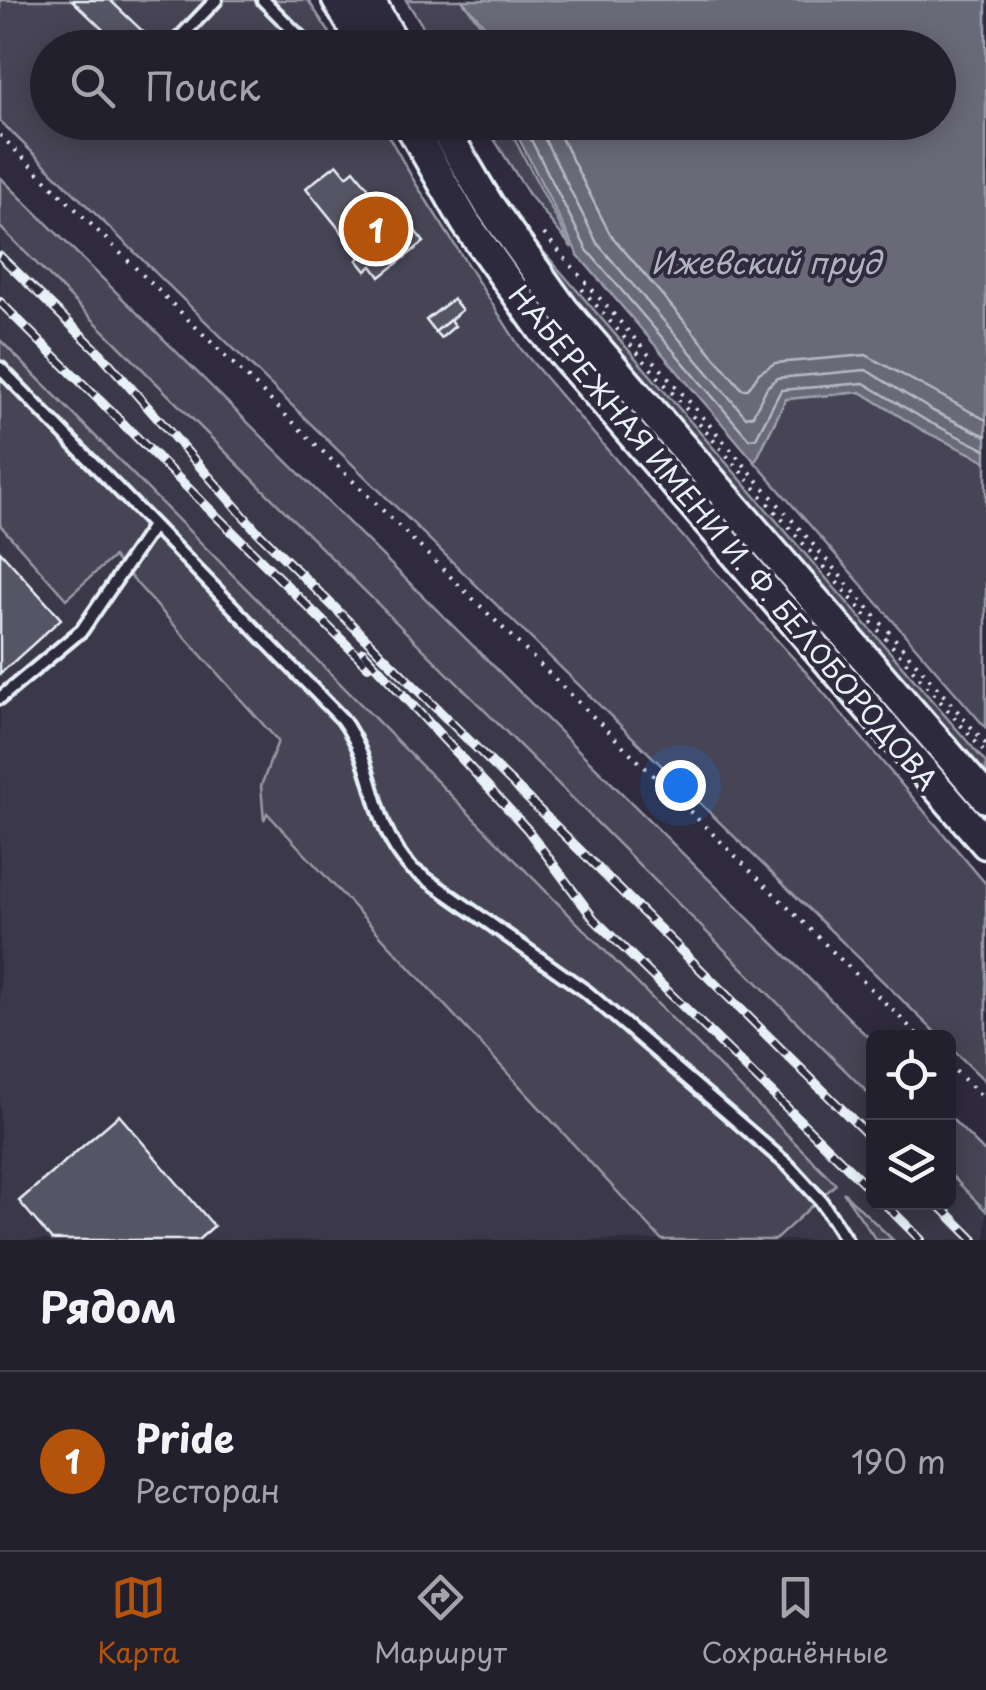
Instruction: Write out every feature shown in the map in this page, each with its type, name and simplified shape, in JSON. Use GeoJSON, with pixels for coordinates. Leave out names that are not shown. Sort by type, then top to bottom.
{"type":"FeatureCollection","features":[{"type":"Feature","properties":{"kind":"main road"},"geometry":{"type":"LineString","coordinates":[[337,0],[355,30]]}},
{"type":"Feature","properties":{"kind":"main road"},"geometry":{"type":"LineString","coordinates":[[369,0],[386,30]]}},
{"type":"Feature","properties":{"kind":"main road","name":"НАБЕРЕЖНАЯ ИМЕНИ И. Ф. БЕЛОБОРОДОВА"},"geometry":{"type":"LineString","coordinates":[[416,140],[466,223],[543,331],[986,844]]}},
{"type":"Feature","properties":{"kind":"main road","name":"НАБЕРЕЖНАЯ ИМЕНИ И. Ф. БЕЛОБОРОДОВА"},"geometry":{"type":"LineString","coordinates":[[451,140],[489,205],[564,310],[986,798]]}},
{"type":"Feature","properties":{"kind":"lane"},"geometry":{"type":"LineString","coordinates":[[187,30],[216,0]]}},
{"type":"Feature","properties":{"kind":"lane"},"geometry":{"type":"LineString","coordinates":[[264,0],[293,30]]}},
{"type":"Feature","properties":{"kind":"lane"},"geometry":{"type":"LineString","coordinates":[[0,368],[350,730],[366,759],[385,834],[396,853],[411,868],[587,992],[790,1166],[846,1240]]}},
{"type":"Feature","properties":{"kind":"lane"},"geometry":{"type":"LineString","coordinates":[[0,698],[82,630],[153,526]]}},
{"type":"Feature","properties":{"kind":"path"},"geometry":{"type":"LineString","coordinates":[[0,134],[914,1030]]}},
{"type":"Feature","properties":{"kind":"path"},"geometry":{"type":"LineString","coordinates":[[537,227],[986,744]]}},
{"type":"Feature","properties":{"kind":"path"},"geometry":{"type":"LineString","coordinates":[[538,238],[986,754]]}},
{"type":"Feature","properties":{"kind":"path"},"geometry":{"type":"LineString","coordinates":[[956,1072],[986,1100]]}},
{"type":"Feature","properties":{"kind":"shaded area"},"geometry":{"type":"Polygon","coordinates":[[[0,0],[308,0],[328,30],[30,30],[30,140],[391,140],[521,349],[659,510],[806,672],[986,884],[986,1082],[956,1053],[956,1030],[933,1030],[0,121],[0,0]]]}},
{"type":"Feature","properties":{"kind":"shaded area"},"geometry":{"type":"Polygon","coordinates":[[[406,0],[462,0],[484,30],[425,30],[406,0]]]}},
{"type":"Feature","properties":{"kind":"shaded area"},"geometry":{"type":"Polygon","coordinates":[[[495,140],[515,140],[572,248],[528,193],[495,140]]]}},
{"type":"Feature","properties":{"kind":"shaded area"},"geometry":{"type":"Polygon","coordinates":[[[0,177],[866,1035],[866,1091],[0,227],[0,177]]]}},
{"type":"Feature","properties":{"kind":"shaded area"},"geometry":{"type":"Polygon","coordinates":[[[510,213],[986,763],[986,777],[585,315],[510,213]]]}},
{"type":"Feature","properties":{"kind":"shaded area"},"geometry":{"type":"Polygon","coordinates":[[[0,227],[866,1091],[866,1210],[956,1210],[956,1180],[986,1211],[986,1240],[893,1240],[848,1197],[876,1240],[775,1240],[836,1184],[0,340],[0,227]]]}},
{"type":"Feature","properties":{"kind":"shaded area"},"geometry":{"type":"Polygon","coordinates":[[[0,340],[836,1184],[775,1240],[662,1240],[267,813],[264,820],[261,786],[278,741],[113,557],[66,599],[0,525],[0,340]]]}},
{"type":"Feature","properties":{"kind":"shaded area"},"geometry":{"type":"Polygon","coordinates":[[[861,392],[922,430],[986,461],[986,728],[755,462],[786,399],[861,392]]]}},
{"type":"Feature","properties":{"kind":"shaded area"},"geometry":{"type":"Polygon","coordinates":[[[0,525],[67,598],[112,557],[278,741],[267,813],[662,1240],[0,1240],[0,525]]]}},
{"type":"Feature","properties":{"kind":"shaded area"},"geometry":{"type":"Polygon","coordinates":[[[956,1123],[986,1153],[986,1211],[956,1180],[956,1123]]]}},
{"type":"Feature","properties":{"kind":"shaded area"},"geometry":{"type":"Polygon","coordinates":[[[843,1192],[893,1240],[876,1240],[843,1192]]]}},
{"type":"Feature","properties":{"kind":"water","name":"Ижевский пруд"},"geometry":{"type":"Polygon","coordinates":[[[462,0],[986,0],[986,461],[922,430],[861,392],[786,399],[755,462],[578,255],[520,140],[956,140],[956,30],[489,30],[462,0]]]}},
{"type":"Feature","properties":{"kind":"building"},"geometry":{"type":"Polygon","coordinates":[[[72,0],[110,0],[141,30],[103,30],[72,0]]]}},
{"type":"Feature","properties":{"kind":"building"},"geometry":{"type":"Polygon","coordinates":[[[337,164],[347,176],[354,170],[391,216],[398,210],[424,242],[380,277],[372,266],[366,271],[357,260],[361,256],[306,188],[337,164]]]}},
{"type":"Feature","properties":{"kind":"building"},"geometry":{"type":"Polygon","coordinates":[[[453,299],[462,310],[435,332],[426,320],[453,299]]]}},
{"type":"Feature","properties":{"kind":"building"},"geometry":{"type":"Polygon","coordinates":[[[450,320],[455,326],[441,338],[435,332],[450,320]]]}},
{"type":"Feature","properties":{"kind":"building"},"geometry":{"type":"Polygon","coordinates":[[[0,551],[61,619],[0,674],[0,551]]]}},
{"type":"Feature","properties":{"kind":"building"},"geometry":{"type":"Polygon","coordinates":[[[119,1115],[214,1226],[198,1240],[52,1240],[19,1201],[119,1115]]]}},
{"type":"Feature","properties":{"kind":"railway"},"geometry":{"type":"LineString","coordinates":[[0,256],[101,354],[256,530],[866,1133]]}},
{"type":"Feature","properties":{"kind":"railway"},"geometry":{"type":"LineString","coordinates":[[0,302],[368,666]]}},
{"type":"Feature","properties":{"kind":"railway"},"geometry":{"type":"LineString","coordinates":[[363,652],[527,829],[594,919],[866,1185]]}},
{"type":"Feature","properties":{"kind":"railway"},"geometry":{"type":"LineString","coordinates":[[891,1210],[921,1240]]}},
{"type":"Feature","properties":{"kind":"railway"},"geometry":{"type":"LineString","coordinates":[[944,1210],[974,1240]]}},
{"type":"Feature","properties":{"kind":"place","name":"Pride"},"geometry":{"type":"Point","coordinates":[376,229]}}]}
